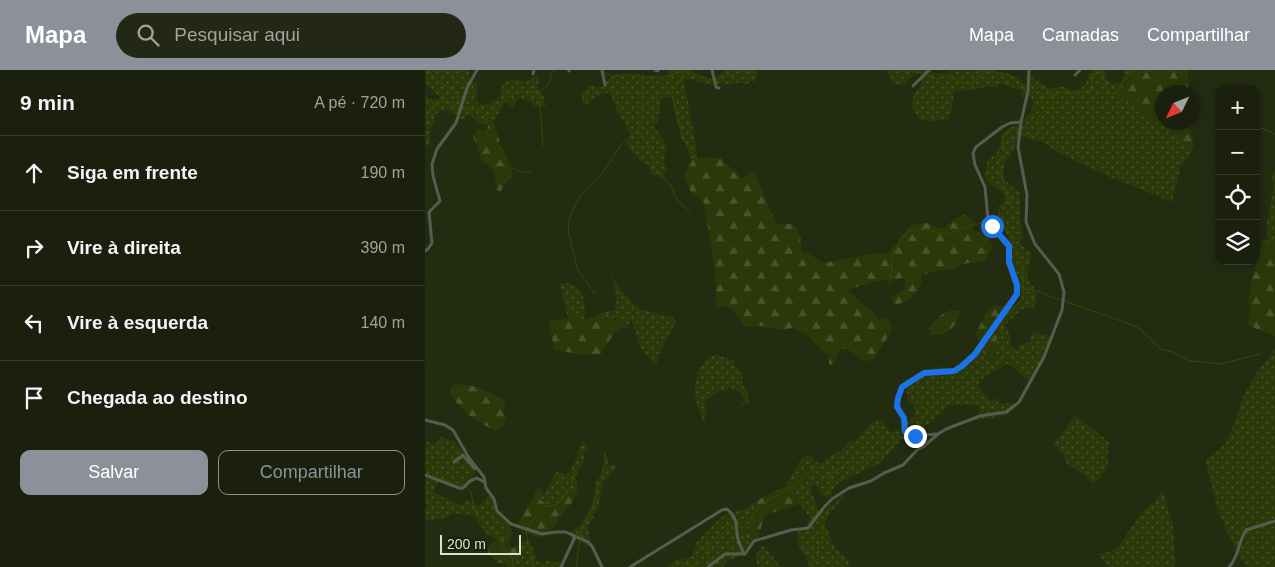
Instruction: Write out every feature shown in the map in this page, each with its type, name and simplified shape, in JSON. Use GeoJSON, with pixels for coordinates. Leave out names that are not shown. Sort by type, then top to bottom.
{"type":"FeatureCollection","features":[{"type":"Feature","properties":{"kind":"street"},"geometry":{"type":"LineString","coordinates":[[425,251],[432,243],[429,212],[440,201],[433,176],[432,164],[437,149],[456,123],[467,88],[477,70]]}},
{"type":"Feature","properties":{"kind":"street"},"geometry":{"type":"LineString","coordinates":[[602,70],[605,85]]}},
{"type":"Feature","properties":{"kind":"street"},"geometry":{"type":"LineString","coordinates":[[712,70],[715,86],[719,88]]}},
{"type":"Feature","properties":{"kind":"street"},"geometry":{"type":"LineString","coordinates":[[745,554],[754,541],[791,530],[808,528],[832,500],[849,488],[871,481],[903,465],[917,450],[947,429],[980,416],[1006,412],[1019,402],[1045,357],[1062,310],[1064,292],[1062,279],[1052,263],[1035,244],[1026,222],[1027,195],[1018,147],[1021,122],[1028,93],[1029,70]]}},
{"type":"Feature","properties":{"kind":"street"},"geometry":{"type":"LineString","coordinates":[[1075,75],[1080,70]]}},
{"type":"Feature","properties":{"kind":"street"},"geometry":{"type":"LineString","coordinates":[[913,86],[927,73]]}},
{"type":"Feature","properties":{"kind":"street"},"geometry":{"type":"LineString","coordinates":[[938,434],[908,435],[904,428],[904,418],[897,407],[898,398],[902,387],[924,373],[954,371],[962,366],[975,354],[1015,297],[1017,285],[1009,262],[1009,246],[988,220],[985,187],[975,164],[973,153],[976,147],[1002,127],[1010,123],[1021,122]]}},
{"type":"Feature","properties":{"kind":"street"},"geometry":{"type":"LineString","coordinates":[[425,420],[445,425],[453,430],[484,477],[486,488],[494,499],[499,513],[513,525],[539,534],[562,531],[575,537],[591,545],[601,567]]}},
{"type":"Feature","properties":{"kind":"street"},"geometry":{"type":"LineString","coordinates":[[454,462],[463,455],[480,472]]}},
{"type":"Feature","properties":{"kind":"street"},"geometry":{"type":"LineString","coordinates":[[425,475],[459,488],[477,478],[485,482]]}},
{"type":"Feature","properties":{"kind":"street"},"geometry":{"type":"LineString","coordinates":[[629,567],[722,510],[727,509],[732,514],[738,528],[738,538],[745,554]]}},
{"type":"Feature","properties":{"kind":"street"},"geometry":{"type":"LineString","coordinates":[[1229,567],[1235,559],[1240,541],[1246,530],[1275,521]]}},
{"type":"Feature","properties":{"kind":"street"},"geometry":{"type":"LineString","coordinates":[[561,567],[575,537]]}},
{"type":"Feature","properties":{"kind":"street"},"geometry":{"type":"LineString","coordinates":[[708,567],[725,554],[745,554]]}},
{"type":"Feature","properties":{"kind":"green space"},"geometry":{"type":"Polygon","coordinates":[[[425,70],[469,70],[470,81],[477,83],[477,102],[479,105],[490,103],[500,96],[503,82],[514,79],[525,82],[538,75],[538,91],[543,94],[546,107],[535,107],[530,102],[521,98],[516,101],[513,107],[508,102],[505,103],[495,120],[481,125],[470,115],[465,116],[465,120],[459,119],[448,110],[440,111],[435,115],[434,123],[430,129],[430,141],[425,147],[425,98],[438,100],[440,97],[425,84],[425,70]]]}},
{"type":"Feature","properties":{"kind":"green space"},"geometry":{"type":"Polygon","coordinates":[[[668,70],[694,70],[694,72],[710,80],[718,77],[722,70],[757,70],[756,81],[751,81],[745,85],[741,82],[716,84],[702,83],[692,79],[684,80],[697,159],[691,160],[686,144],[681,138],[671,97],[662,97],[658,121],[654,126],[667,146],[664,161],[667,170],[662,178],[652,175],[648,164],[640,161],[627,146],[630,134],[616,109],[610,92],[595,97],[585,106],[583,105],[581,92],[590,86],[602,87],[609,78],[619,74],[663,78],[668,77],[668,70]]]}},
{"type":"Feature","properties":{"kind":"green space"},"geometry":{"type":"Polygon","coordinates":[[[887,70],[932,70],[937,74],[948,74],[950,70],[982,70],[1007,73],[1026,86],[1028,85],[1028,76],[1030,76],[1050,89],[1061,86],[1072,90],[1080,89],[1086,82],[1091,70],[1105,70],[1107,79],[1111,83],[1118,84],[1122,82],[1125,70],[1134,70],[1124,87],[1115,94],[1131,102],[1155,120],[1155,130],[1167,130],[1192,149],[1190,155],[1181,166],[1172,202],[1110,177],[1059,153],[1042,141],[1018,135],[1014,149],[1004,164],[1003,178],[1020,193],[1020,217],[1023,234],[1020,243],[1032,253],[1027,273],[1035,290],[1036,298],[1033,308],[1022,309],[1005,325],[1011,338],[1010,347],[1018,350],[1020,344],[1029,343],[1032,332],[1050,336],[1032,384],[1007,364],[983,378],[978,385],[991,401],[995,397],[999,403],[1013,403],[1018,406],[1010,413],[1000,417],[975,421],[980,411],[978,405],[949,405],[930,423],[901,440],[879,464],[839,482],[827,498],[819,493],[816,485],[811,487],[820,513],[833,505],[844,494],[824,523],[836,548],[847,559],[850,567],[809,567],[799,547],[798,531],[805,530],[810,518],[795,498],[795,492],[809,480],[802,469],[795,479],[786,484],[801,460],[809,455],[819,464],[825,461],[833,454],[840,452],[849,442],[856,441],[873,422],[881,420],[891,432],[897,431],[915,416],[913,405],[907,400],[908,395],[905,387],[924,372],[937,367],[958,370],[980,350],[979,341],[982,344],[983,354],[995,356],[1002,318],[1007,306],[1012,308],[1021,300],[1020,285],[1008,261],[1009,244],[1007,234],[999,220],[1005,198],[1004,194],[987,181],[984,175],[988,160],[997,153],[1003,133],[1012,126],[1020,125],[1031,112],[1033,106],[1032,98],[1023,97],[1020,90],[999,83],[997,87],[989,86],[957,91],[954,92],[948,119],[930,122],[922,120],[916,115],[912,103],[914,93],[919,88],[922,74],[915,73],[904,85],[898,86],[889,78],[887,70]]]}},
{"type":"Feature","properties":{"kind":"green space"},"geometry":{"type":"Polygon","coordinates":[[[1134,70],[1188,70],[1188,85],[1155,85],[1155,120],[1131,102],[1115,94],[1124,87],[1134,70]]]}},
{"type":"Feature","properties":{"kind":"green space"},"geometry":{"type":"Polygon","coordinates":[[[493,121],[507,163],[512,171],[511,177],[500,192],[497,190],[495,173],[492,168],[482,162],[473,136],[477,129],[486,133],[488,123],[493,121]]]}},
{"type":"Feature","properties":{"kind":"green space"},"geometry":{"type":"Polygon","coordinates":[[[1167,130],[1191,130],[1194,145],[1192,149],[1167,130]]]}},
{"type":"Feature","properties":{"kind":"green space"},"geometry":{"type":"Polygon","coordinates":[[[694,158],[721,158],[741,178],[754,171],[776,224],[789,224],[797,228],[802,253],[808,253],[823,263],[871,254],[889,253],[891,248],[898,244],[899,238],[912,224],[928,223],[937,228],[944,228],[956,218],[965,215],[975,223],[972,231],[984,235],[993,246],[984,262],[967,263],[953,269],[922,275],[922,281],[917,292],[900,304],[892,303],[891,297],[903,291],[905,280],[902,278],[872,282],[847,290],[872,311],[878,320],[887,317],[892,325],[891,332],[872,361],[864,360],[844,348],[839,350],[835,361],[831,365],[829,364],[828,355],[806,334],[792,328],[782,330],[761,326],[745,327],[734,310],[725,306],[717,309],[714,264],[704,203],[691,192],[684,178],[694,158]]]}},
{"type":"Feature","properties":{"kind":"green space"},"geometry":{"type":"Polygon","coordinates":[[[1275,169],[1275,243],[1268,240],[1267,223],[1274,183],[1272,177],[1275,169]]]}},
{"type":"Feature","properties":{"kind":"green space"},"geometry":{"type":"Polygon","coordinates":[[[1263,239],[1275,243],[1275,336],[1247,325],[1250,316],[1248,303],[1251,283],[1256,265],[1260,265],[1260,250],[1263,239]]]}},
{"type":"Feature","properties":{"kind":"green space"},"geometry":{"type":"Polygon","coordinates":[[[612,277],[624,294],[639,309],[672,317],[676,322],[662,348],[656,365],[640,348],[631,320],[628,328],[622,326],[616,331],[620,321],[608,316],[604,312],[615,310],[616,301],[612,277]]]}},
{"type":"Feature","properties":{"kind":"green space"},"geometry":{"type":"Polygon","coordinates":[[[568,283],[578,289],[583,297],[585,320],[576,317],[568,318],[560,284],[568,283]]]}},
{"type":"Feature","properties":{"kind":"green space"},"geometry":{"type":"Polygon","coordinates":[[[994,305],[1007,306],[1002,318],[994,357],[986,361],[982,344],[976,333],[988,309],[994,305]]]}},
{"type":"Feature","properties":{"kind":"green space"},"geometry":{"type":"Polygon","coordinates":[[[952,310],[961,311],[954,326],[942,334],[931,335],[929,328],[933,322],[942,314],[952,310]]]}},
{"type":"Feature","properties":{"kind":"green space"},"geometry":{"type":"Polygon","coordinates":[[[604,312],[614,320],[619,320],[620,324],[601,354],[581,355],[554,349],[549,321],[576,317],[585,320],[604,312]]]}},
{"type":"Feature","properties":{"kind":"green space"},"geometry":{"type":"Polygon","coordinates":[[[1275,348],[1275,567],[1246,567],[1236,551],[1218,511],[1205,460],[1215,454],[1228,438],[1246,391],[1275,348]]]}},
{"type":"Feature","properties":{"kind":"green space"},"geometry":{"type":"Polygon","coordinates":[[[716,355],[734,360],[734,364],[742,374],[743,384],[750,401],[741,406],[744,398],[739,392],[730,387],[726,391],[719,391],[705,401],[707,413],[704,423],[696,400],[696,378],[705,360],[716,355]]]}},
{"type":"Feature","properties":{"kind":"green space"},"geometry":{"type":"Polygon","coordinates":[[[454,384],[475,386],[503,399],[506,402],[503,411],[506,418],[502,428],[495,431],[462,409],[450,393],[450,388],[454,384]]]}},
{"type":"Feature","properties":{"kind":"green space"},"geometry":{"type":"Polygon","coordinates":[[[1076,415],[1110,443],[1106,470],[1093,484],[1076,469],[1067,464],[1064,456],[1053,443],[1060,437],[1076,415]]]}},
{"type":"Feature","properties":{"kind":"green space"},"geometry":{"type":"Polygon","coordinates":[[[440,436],[450,441],[455,441],[475,472],[465,489],[439,481],[433,491],[462,505],[470,500],[478,506],[489,495],[499,515],[511,527],[506,528],[504,539],[499,541],[486,533],[474,516],[453,513],[448,517],[425,521],[425,509],[428,505],[425,503],[425,476],[427,472],[425,470],[425,444],[427,442],[437,443],[440,436]]]}},
{"type":"Feature","properties":{"kind":"green space"},"geometry":{"type":"Polygon","coordinates":[[[582,442],[585,442],[586,446],[591,448],[584,454],[583,462],[576,475],[577,493],[575,490],[564,501],[555,505],[550,505],[540,500],[539,486],[544,495],[556,472],[570,473],[582,442]]]}},
{"type":"Feature","properties":{"kind":"green space"},"geometry":{"type":"Polygon","coordinates":[[[603,452],[608,458],[608,467],[614,464],[617,468],[603,482],[599,507],[588,527],[591,548],[567,535],[579,526],[587,516],[593,503],[595,484],[604,464],[603,452]]]}},
{"type":"Feature","properties":{"kind":"green space"},"geometry":{"type":"Polygon","coordinates":[[[806,468],[810,469],[811,478],[795,492],[795,498],[799,504],[765,515],[757,541],[740,534],[738,526],[747,527],[751,523],[756,501],[786,486],[806,468]]]}},
{"type":"Feature","properties":{"kind":"green space"},"geometry":{"type":"Polygon","coordinates":[[[539,486],[540,500],[548,505],[562,503],[566,498],[568,490],[576,490],[577,493],[550,533],[541,537],[533,536],[523,531],[517,525],[539,486]]]}},
{"type":"Feature","properties":{"kind":"green space"},"geometry":{"type":"Polygon","coordinates":[[[1163,490],[1173,525],[1175,567],[1108,567],[1099,554],[1112,551],[1118,547],[1143,511],[1154,502],[1163,490]]]}},
{"type":"Feature","properties":{"kind":"green space"},"geometry":{"type":"Polygon","coordinates":[[[756,501],[751,523],[747,527],[741,527],[738,530],[740,534],[755,540],[743,555],[727,561],[723,567],[666,567],[675,560],[691,557],[696,543],[726,514],[744,509],[756,501]]]}},
{"type":"Feature","properties":{"kind":"green space"},"geometry":{"type":"Polygon","coordinates":[[[509,527],[513,533],[508,542],[509,545],[512,548],[520,544],[522,548],[521,552],[513,557],[515,567],[507,567],[506,564],[496,562],[488,553],[489,547],[494,541],[503,539],[506,528],[509,527]]]}},
{"type":"Feature","properties":{"kind":"green space"},"geometry":{"type":"Polygon","coordinates":[[[523,541],[530,541],[538,561],[543,563],[546,560],[561,563],[564,567],[515,567],[513,557],[518,554],[520,544],[523,541]]]}},
{"type":"Feature","properties":{"kind":"green space"},"geometry":{"type":"Polygon","coordinates":[[[763,545],[781,567],[758,567],[755,556],[763,545]]]}},
{"type":"Feature","properties":{"kind":"waterway"},"geometry":{"type":"LineString","coordinates":[[427,70],[439,82],[453,90],[460,100],[458,108]]}},
{"type":"Feature","properties":{"kind":"waterway"},"geometry":{"type":"LineString","coordinates":[[463,109],[474,109],[491,115],[503,102],[514,94],[536,92],[544,89],[553,70]]}},
{"type":"Feature","properties":{"kind":"waterway"},"geometry":{"type":"LineString","coordinates":[[683,71],[712,80],[722,75],[734,75],[745,70]]}},
{"type":"Feature","properties":{"kind":"waterway"},"geometry":{"type":"LineString","coordinates":[[905,70],[923,73],[938,79],[950,76],[960,82],[972,84],[987,70]]}},
{"type":"Feature","properties":{"kind":"waterway"},"geometry":{"type":"LineString","coordinates":[[988,70],[1015,77],[1025,92]]}},
{"type":"Feature","properties":{"kind":"waterway"},"geometry":{"type":"LineString","coordinates":[[738,527],[748,528],[753,514],[761,505],[793,486],[812,470],[825,477],[850,462],[862,462],[872,454],[885,454],[894,442],[920,424],[931,405],[934,405],[943,396],[969,384],[1003,358],[1004,340],[1000,328],[1009,312],[1023,299],[1022,263],[1012,244],[1013,240],[1010,232],[1001,224],[998,208],[1004,204],[1011,203],[1006,192],[999,162],[1005,156],[1003,137],[1011,128],[1015,127],[1025,135],[1036,136],[1039,128],[1037,120],[1041,113],[1054,104],[1052,102],[1041,102],[1040,96],[1049,98],[1062,92],[1068,94],[1084,91],[1090,93],[1092,81],[1090,75],[1101,72],[1109,92],[1114,94],[1118,91],[1122,82],[1135,70]]}},
{"type":"Feature","properties":{"kind":"waterway"},"geometry":{"type":"LineString","coordinates":[[604,72],[612,76],[665,77],[682,71]]}},
{"type":"Feature","properties":{"kind":"waterway"},"geometry":{"type":"LineString","coordinates":[[683,71],[683,77],[672,94],[685,142],[699,162]]}},
{"type":"Feature","properties":{"kind":"waterway"},"geometry":{"type":"LineString","coordinates":[[595,294],[578,270],[568,231],[569,219],[581,195],[604,171],[621,145],[638,130],[643,116],[642,76]]}},
{"type":"Feature","properties":{"kind":"waterway"},"geometry":{"type":"LineString","coordinates":[[1029,94],[1043,85],[1052,95]]}},
{"type":"Feature","properties":{"kind":"waterway"},"geometry":{"type":"LineString","coordinates":[[539,91],[543,146]]}},
{"type":"Feature","properties":{"kind":"waterway"},"geometry":{"type":"LineString","coordinates":[[425,97],[435,104]]}},
{"type":"Feature","properties":{"kind":"waterway"},"geometry":{"type":"LineString","coordinates":[[425,118],[432,107],[443,101],[452,103],[459,109]]}},
{"type":"Feature","properties":{"kind":"waterway"},"geometry":{"type":"LineString","coordinates":[[486,115],[486,132],[500,147],[511,166],[518,171],[531,172]]}},
{"type":"Feature","properties":{"kind":"waterway"},"geometry":{"type":"LineString","coordinates":[[1260,127],[1275,134]]}},
{"type":"Feature","properties":{"kind":"waterway"},"geometry":{"type":"LineString","coordinates":[[638,131],[648,146],[655,168],[671,186],[677,200],[690,212]]}},
{"type":"Feature","properties":{"kind":"waterway"},"geometry":{"type":"LineString","coordinates":[[990,219],[1000,215]]}},
{"type":"Feature","properties":{"kind":"waterway"},"geometry":{"type":"LineString","coordinates":[[889,285],[892,256],[902,238],[908,232],[920,229],[948,234],[986,221]]}},
{"type":"Feature","properties":{"kind":"waterway"},"geometry":{"type":"LineString","coordinates":[[1024,289],[1037,291],[1061,300]]}},
{"type":"Feature","properties":{"kind":"waterway"},"geometry":{"type":"LineString","coordinates":[[1064,301],[1138,327],[1161,349],[1173,352],[1190,361],[1221,364],[1260,354]]}},
{"type":"Feature","properties":{"kind":"waterway"},"geometry":{"type":"LineString","coordinates":[[602,472],[606,460],[605,453]]}},
{"type":"Feature","properties":{"kind":"waterway"},"geometry":{"type":"LineString","coordinates":[[425,468],[440,478],[464,485],[470,490],[476,513],[498,536],[504,548],[512,557],[513,567]]}},
{"type":"Feature","properties":{"kind":"waterway"},"geometry":{"type":"LineString","coordinates":[[528,527],[542,507],[556,505],[571,487],[575,471]]}},
{"type":"Feature","properties":{"kind":"waterway"},"geometry":{"type":"LineString","coordinates":[[830,474],[831,498]]}},
{"type":"Feature","properties":{"kind":"waterway"},"geometry":{"type":"LineString","coordinates":[[580,537],[582,528],[593,507],[599,484]]}},
{"type":"Feature","properties":{"kind":"waterway"},"geometry":{"type":"LineString","coordinates":[[811,567],[812,563],[819,558],[818,547],[823,540],[823,526],[830,504]]}},
{"type":"Feature","properties":{"kind":"waterway"},"geometry":{"type":"LineString","coordinates":[[708,556],[710,550],[707,547],[724,533],[730,524],[735,529]]}},
{"type":"Feature","properties":{"kind":"waterway"},"geometry":{"type":"LineString","coordinates":[[526,531],[534,567]]}},
{"type":"Feature","properties":{"kind":"waterway"},"geometry":{"type":"LineString","coordinates":[[576,567],[580,540]]}},
{"type":"Feature","properties":{"kind":"waterway"},"geometry":{"type":"LineString","coordinates":[[674,567],[680,564],[691,567],[697,565],[697,554],[701,548],[705,551],[710,562]]}},
{"type":"Feature","properties":{"kind":"route"},"geometry":{"type":"LineString","coordinates":[[915,436],[908,435],[905,432],[904,418],[897,407],[902,387],[924,373],[954,371],[962,366],[975,354],[1017,294],[1017,285],[1009,262],[1009,246],[992,226]]}}]}
